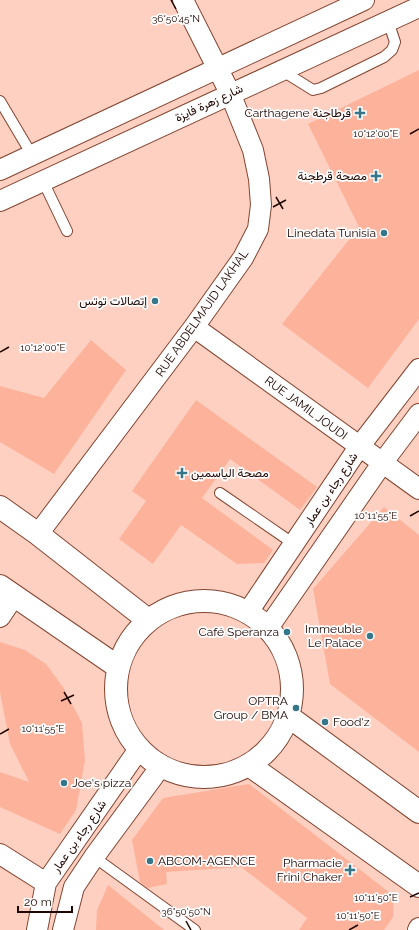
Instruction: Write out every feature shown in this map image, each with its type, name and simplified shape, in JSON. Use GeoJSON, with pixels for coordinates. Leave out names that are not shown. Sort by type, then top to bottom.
{"type":"FeatureCollection","features":[{"type":"Feature","properties":{"kind":"street","name":"RUE ABDELMAJID LAKHAL"},"geometry":{"type":"LineString","coordinates":[[38,534],[194,327],[243,258],[258,229],[261,205],[258,172],[253,150],[230,94],[183,0]]}},
{"type":"Feature","properties":{"kind":"street"},"geometry":{"type":"LineString","coordinates":[[0,170],[364,0]]}},
{"type":"Feature","properties":{"kind":"street","name":"شارع زهرة فايزة"},"geometry":{"type":"LineString","coordinates":[[0,201],[388,21],[417,12]]}},
{"type":"Feature","properties":{"kind":"street","name":"RUE JAMIL JOUDI"},"geometry":{"type":"LineString","coordinates":[[194,327],[419,489]]}},
{"type":"Feature","properties":{"kind":"street","name":"شارع رجاء بن عمار"},"geometry":{"type":"LineString","coordinates":[[248,612],[359,447],[419,369]]}},
{"type":"Feature","properties":{"kind":"street"},"geometry":{"type":"LineString","coordinates":[[268,628],[383,462],[419,414]]}},
{"type":"Feature","properties":{"kind":"street"},"geometry":{"type":"LineString","coordinates":[[0,507],[38,534],[148,620]]}},
{"type":"Feature","properties":{"kind":"street"},"geometry":{"type":"LineString","coordinates":[[0,617],[7,591],[118,667]]}},
{"type":"Feature","properties":{"kind":"street"},"geometry":{"type":"LineString","coordinates":[[196,601],[223,603],[248,612],[268,628],[285,654],[292,685],[288,716],[273,744],[250,765],[220,776],[190,776],[161,766],[139,749],[123,724],[116,696],[118,667],[129,641],[148,620],[171,607],[196,601]]}},
{"type":"Feature","properties":{"kind":"street"},"geometry":{"type":"LineString","coordinates":[[288,716],[419,812]]}},
{"type":"Feature","properties":{"kind":"street","name":"شارع رجاء بن عمار"},"geometry":{"type":"LineString","coordinates":[[37,930],[46,883],[139,749]]}},
{"type":"Feature","properties":{"kind":"street"},"geometry":{"type":"LineString","coordinates":[[250,765],[419,886]]}},
{"type":"Feature","properties":{"kind":"street","name":"شارع رجاء بن عمار"},"geometry":{"type":"LineString","coordinates":[[63,930],[74,887],[94,857],[161,766]]}},
{"type":"Feature","properties":{"kind":"street"},"geometry":{"type":"LineString","coordinates":[[0,854],[46,883]]}},
{"type":"Feature","properties":{"kind":"lane"},"geometry":{"type":"LineString","coordinates":[[281,70],[313,90],[321,88],[384,57],[392,50],[395,42],[388,21]]}},
{"type":"Feature","properties":{"kind":"lane"},"geometry":{"type":"LineString","coordinates":[[0,101],[32,155]]}},
{"type":"Feature","properties":{"kind":"lane"},"geometry":{"type":"LineString","coordinates":[[44,181],[67,231]]}},
{"type":"Feature","properties":{"kind":"lane"},"geometry":{"type":"LineString","coordinates":[[220,493],[294,544]]}},
{"type":"Feature","properties":{"kind":"lane"},"geometry":{"type":"LineString","coordinates":[[94,857],[195,930]]}},
{"type":"Feature","properties":{"kind":"building"},"geometry":{"type":"Polygon","coordinates":[[[419,70],[419,319],[368,388],[282,324],[359,227],[308,124],[419,70]]]}},
{"type":"Feature","properties":{"kind":"building"},"geometry":{"type":"Polygon","coordinates":[[[91,340],[126,370],[54,474],[0,442],[0,386],[44,398],[91,340]]]}},
{"type":"Feature","properties":{"kind":"building","name":"مصحة الياسمين"},"geometry":{"type":"Polygon","coordinates":[[[196,400],[317,487],[300,510],[230,459],[202,498],[273,550],[264,563],[237,564],[181,525],[153,564],[119,539],[146,501],[132,491],[196,400]]]}},
{"type":"Feature","properties":{"kind":"building","name":"Immeuble Le Palace"},"geometry":{"type":"Polygon","coordinates":[[[384,507],[419,535],[419,752],[330,684],[313,589],[384,507]]]}},
{"type":"Feature","properties":{"kind":"building"},"geometry":{"type":"Polygon","coordinates":[[[0,642],[25,650],[46,664],[63,687],[82,723],[85,760],[76,810],[60,834],[0,807],[0,772],[29,782],[10,744],[0,692],[0,642]]]}},
{"type":"Feature","properties":{"kind":"building"},"geometry":{"type":"Polygon","coordinates":[[[249,784],[394,896],[393,917],[384,930],[299,930],[307,918],[241,867],[166,872],[167,884],[147,888],[140,882],[132,840],[163,798],[249,784]]]}},
{"type":"Feature","properties":{"kind":"building"},"geometry":{"type":"Polygon","coordinates":[[[108,885],[164,930],[96,930],[97,910],[108,885]]]}},
{"type":"Feature","properties":{"kind":"place","name":"Carthagene قرطاجنة"},"geometry":{"type":"Point","coordinates":[360,113]}},
{"type":"Feature","properties":{"kind":"place","name":"مصحة قرطجنة"},"geometry":{"type":"Point","coordinates":[376,176]}},
{"type":"Feature","properties":{"kind":"place","name":"Linedata Tunisia"},"geometry":{"type":"Point","coordinates":[384,233]}},
{"type":"Feature","properties":{"kind":"place","name":"إتصالات توتس"},"geometry":{"type":"Point","coordinates":[155,301]}},
{"type":"Feature","properties":{"kind":"place","name":"مصحة الياسمين"},"geometry":{"type":"Point","coordinates":[182,473]}},
{"type":"Feature","properties":{"kind":"place","name":"Café Speranza"},"geometry":{"type":"Point","coordinates":[287,632]}},
{"type":"Feature","properties":{"kind":"place","name":"Immeuble Le Palace"},"geometry":{"type":"Point","coordinates":[370,636]}},
{"type":"Feature","properties":{"kind":"place","name":"OPTRA Group / BMA"},"geometry":{"type":"Point","coordinates":[296,708]}},
{"type":"Feature","properties":{"kind":"place","name":"Food'z"},"geometry":{"type":"Point","coordinates":[325,722]}},
{"type":"Feature","properties":{"kind":"place","name":"Joe's pizza"},"geometry":{"type":"Point","coordinates":[64,783]}},
{"type":"Feature","properties":{"kind":"place","name":"ABCOM-AGENCE"},"geometry":{"type":"Point","coordinates":[150,861]}},
{"type":"Feature","properties":{"kind":"place","name":"Pharmacie Frini Chaker"},"geometry":{"type":"Point","coordinates":[350,870]}}]}
